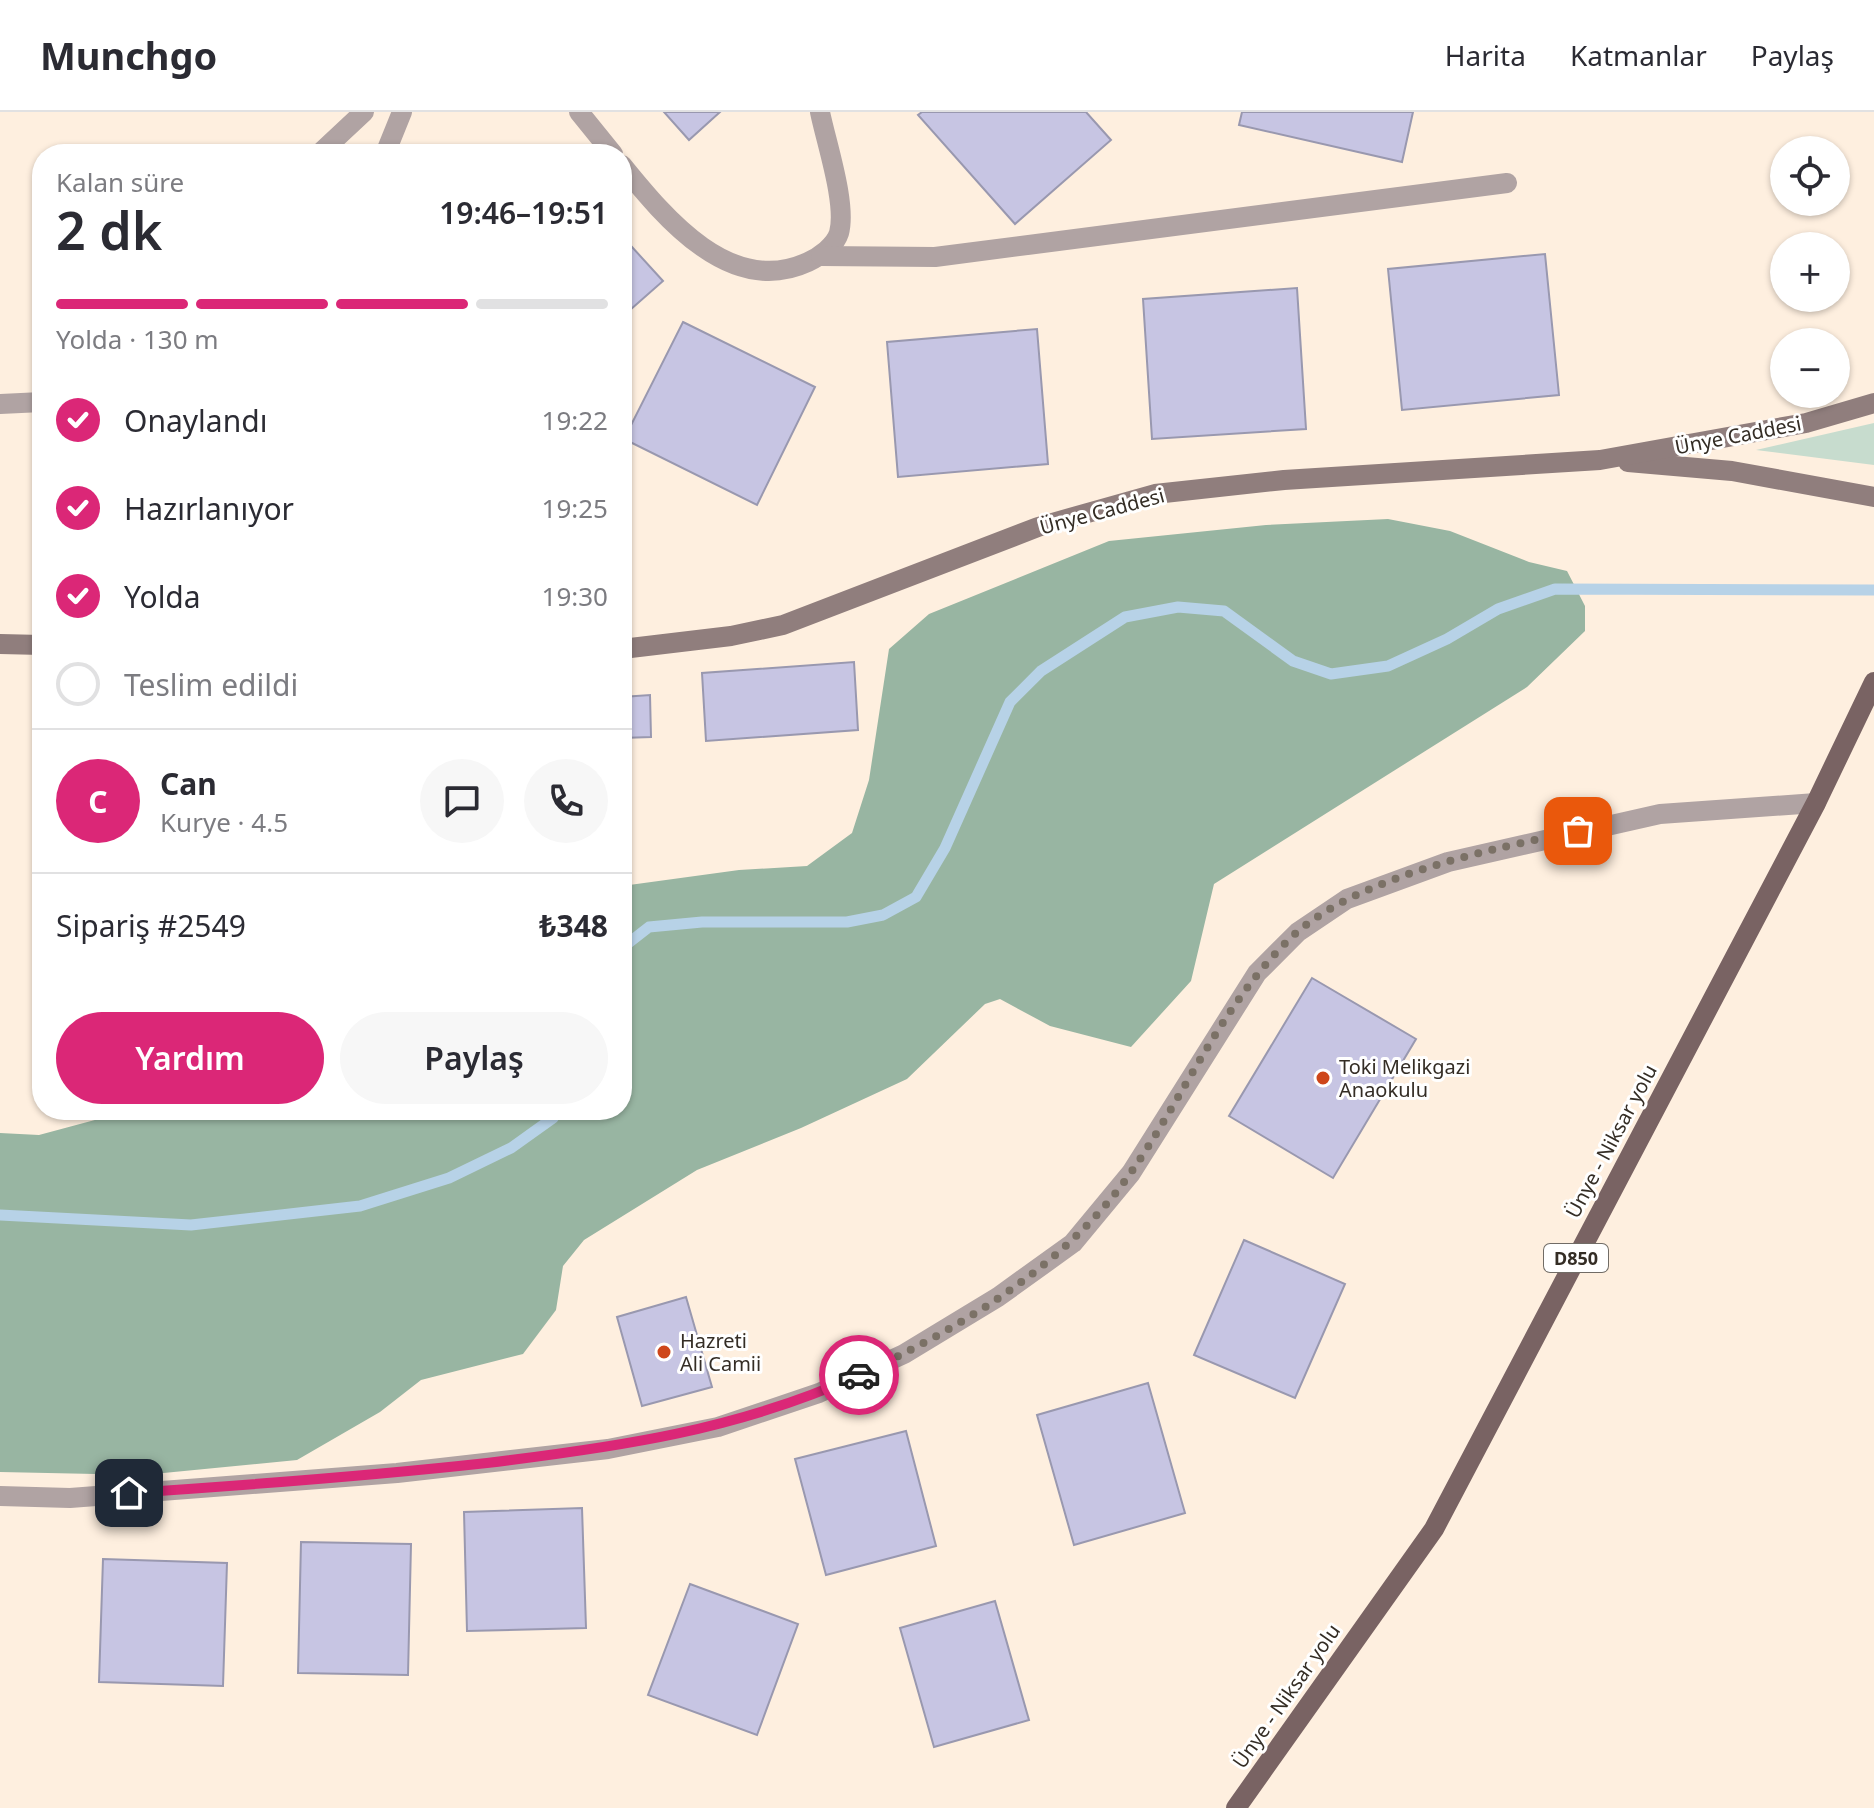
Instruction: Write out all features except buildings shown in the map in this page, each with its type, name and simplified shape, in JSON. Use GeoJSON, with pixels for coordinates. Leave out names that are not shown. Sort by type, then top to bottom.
{"type":"FeatureCollection","features":[{"type":"Feature","properties":{"kind":"main road","name":"Ünye Caddesi"},"geometry":{"type":"LineString","coordinates":[[632,648],[731,636],[783,625],[845,605],[1038,527],[1155,494],[1284,480],[1600,460],[1806,423],[1874,403]]}},
{"type":"Feature","properties":{"kind":"main road","name":"Ünye Caddesi"},"geometry":{"type":"LineString","coordinates":[[1600,460],[1732,471],[1874,497]]}},
{"type":"Feature","properties":{"kind":"main road"},"geometry":{"type":"LineString","coordinates":[[0,644],[32,645]]}},
{"type":"Feature","properties":{"kind":"main road","name":"Ünye - Niksar yolu"},"geometry":{"type":"LineString","coordinates":[[1236,1808],[1434,1529],[1816,803],[1874,682]]}},
{"type":"Feature","properties":{"kind":"street"},"geometry":{"type":"LineString","coordinates":[[330,144],[364,112]]}},
{"type":"Feature","properties":{"kind":"street"},"geometry":{"type":"LineString","coordinates":[[389,144],[402,112]]}},
{"type":"Feature","properties":{"kind":"street"},"geometry":{"type":"LineString","coordinates":[[579,112],[605,144]]}},
{"type":"Feature","properties":{"kind":"street"},"geometry":{"type":"LineString","coordinates":[[820,112],[839,204],[839,234],[821,256]]}},
{"type":"Feature","properties":{"kind":"street"},"geometry":{"type":"LineString","coordinates":[[632,177],[657,208],[690,239],[727,262],[755,269],[793,269],[821,256],[935,257],[1507,183]]}},
{"type":"Feature","properties":{"kind":"street"},"geometry":{"type":"LineString","coordinates":[[0,404],[32,402]]}},
{"type":"Feature","properties":{"kind":"street"},"geometry":{"type":"LineString","coordinates":[[0,1496],[70,1498],[397,1473],[608,1449],[718,1427],[819,1393],[904,1354],[998,1297],[1073,1243],[1131,1173],[1257,973],[1298,932],[1347,899],[1448,862],[1644,817],[1816,803]]}},
{"type":"Feature","properties":{"kind":"green space"},"geometry":{"type":"Polygon","coordinates":[[[1874,423],[1874,465],[1756,450],[1874,423]]]}},
{"type":"Feature","properties":{"kind":"green space"},"geometry":{"type":"Polygon","coordinates":[[[1388,519],[1450,531],[1529,562],[1567,571],[1585,606],[1585,631],[1527,687],[1214,884],[1191,981],[1131,1047],[1050,1026],[1000,999],[985,1004],[907,1079],[801,1128],[697,1170],[584,1240],[563,1266],[556,1310],[523,1354],[421,1380],[380,1412],[297,1460],[143,1475],[0,1472],[0,1133],[39,1135],[95,1120],[632,1120],[632,885],[739,870],[807,866],[852,833],[869,780],[889,649],[929,614],[1109,541],[1266,525],[1388,519]]]}},
{"type":"Feature","properties":{"kind":"waterway"},"geometry":{"type":"LineString","coordinates":[[632,940],[649,927],[702,922],[847,922],[883,915],[916,897],[945,848],[1010,702],[1041,671],[1125,617],[1178,607],[1224,611],[1293,661],[1331,674],[1388,666],[1447,639],[1498,609],[1555,589],[1874,590]]}},
{"type":"Feature","properties":{"kind":"waterway"},"geometry":{"type":"LineString","coordinates":[[0,1215],[191,1225],[360,1206],[449,1178],[511,1148],[550,1120]]}},
{"type":"Feature","properties":{"kind":"way so far"},"geometry":{"type":"LineString","coordinates":[[859,1375],[904,1354],[998,1297],[1073,1243],[1131,1173],[1257,973],[1298,932],[1347,899],[1448,862],[1578,831]]}},
{"type":"Feature","properties":{"kind":"place","name":"Toki Melikgazi Anaokulu"},"geometry":{"type":"Point","coordinates":[1323,1078]}},
{"type":"Feature","properties":{"kind":"place","name":"Hazreti Ali Camii"},"geometry":{"type":"Point","coordinates":[664,1352]}},
{"type":"Feature","properties":{"kind":"route"},"geometry":{"type":"LineString","coordinates":[[129,1493],[397,1473],[608,1449],[718,1427],[819,1393],[859,1375]]}}]}
